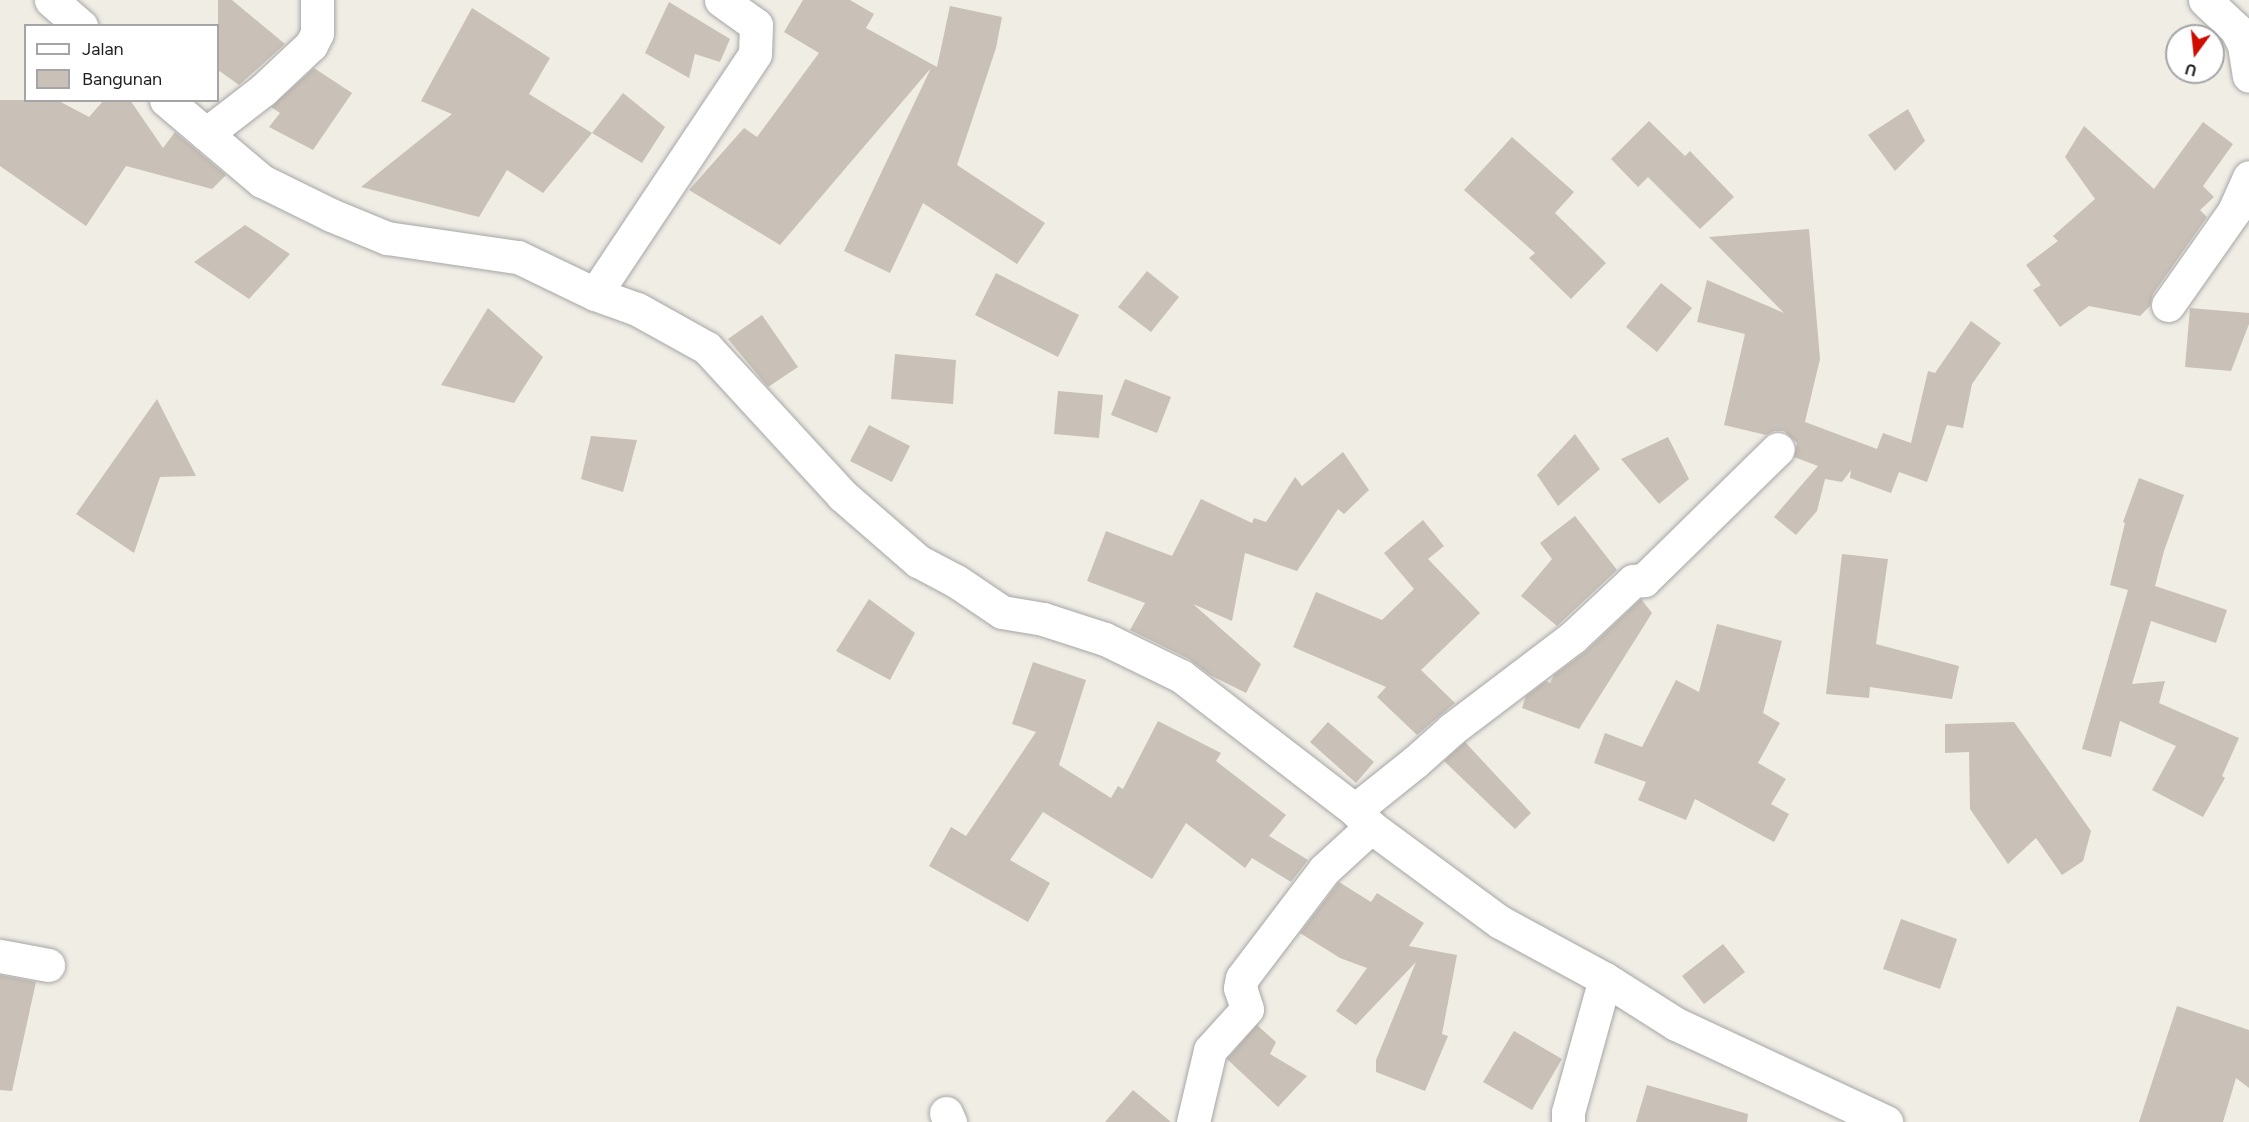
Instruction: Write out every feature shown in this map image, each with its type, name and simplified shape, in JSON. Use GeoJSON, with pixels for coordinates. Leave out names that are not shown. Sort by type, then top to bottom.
{"type":"FeatureCollection","features":[{"type":"Feature","properties":{"kind":"street"},"geometry":{"type":"LineString","coordinates":[[51,0],[79,24]]}},
{"type":"Feature","properties":{"kind":"street"},"geometry":{"type":"LineString","coordinates":[[206,134],[263,90],[311,45],[317,33],[317,0]]}},
{"type":"Feature","properties":{"kind":"street"},"geometry":{"type":"LineString","coordinates":[[594,294],[755,54],[756,25],[721,0]]}},
{"type":"Feature","properties":{"kind":"street"},"geometry":{"type":"LineString","coordinates":[[2205,0],[2236,29],[2244,45],[2249,76]]}},
{"type":"Feature","properties":{"kind":"street"},"geometry":{"type":"LineString","coordinates":[[168,102],[262,181],[340,219],[387,238],[518,256],[594,294],[637,309],[707,348],[842,495],[918,561],[1002,612],[1043,619],[1104,639],[1181,676],[1500,922],[1605,979],[1676,1024],[1886,1122]]}},
{"type":"Feature","properties":{"kind":"street"},"geometry":{"type":"LineString","coordinates":[[2168,305],[2234,211],[2249,177]]}},
{"type":"Feature","properties":{"kind":"street"},"geometry":{"type":"LineString","coordinates":[[1193,1122],[1210,1050],[1247,1009],[1240,988],[1242,978],[1363,818],[1415,762],[1452,729],[1572,638],[1633,581],[1644,580],[1778,449]]}},
{"type":"Feature","properties":{"kind":"street"},"geometry":{"type":"LineString","coordinates":[[0,956],[48,965]]}},
{"type":"Feature","properties":{"kind":"street"},"geometry":{"type":"LineString","coordinates":[[1568,1122],[1568,1112],[1605,979]]}},
{"type":"Feature","properties":{"kind":"building"},"geometry":{"type":"Polygon","coordinates":[[[218,0],[232,0],[285,44],[239,85],[219,71],[218,0]]]}},
{"type":"Feature","properties":{"kind":"building"},"geometry":{"type":"Polygon","coordinates":[[[803,0],[850,0],[874,14],[866,28],[937,67],[950,6],[1002,17],[996,48],[957,165],[1045,223],[1017,264],[923,203],[890,273],[844,251],[931,68],[780,245],[689,190],[744,128],[757,137],[819,53],[784,32],[803,0]]]}},
{"type":"Feature","properties":{"kind":"building"},"geometry":{"type":"Polygon","coordinates":[[[669,2],[730,39],[720,62],[695,54],[689,78],[645,53],[669,2]]]}},
{"type":"Feature","properties":{"kind":"building"},"geometry":{"type":"Polygon","coordinates":[[[472,8],[550,58],[529,94],[592,133],[543,193],[507,170],[479,217],[361,187],[452,114],[421,101],[472,8]]]}},
{"type":"Feature","properties":{"kind":"building"},"geometry":{"type":"Polygon","coordinates":[[[314,68],[352,93],[313,150],[269,127],[280,113],[271,107],[314,68]]]}},
{"type":"Feature","properties":{"kind":"building"},"geometry":{"type":"Polygon","coordinates":[[[623,93],[665,127],[642,163],[592,133],[623,93]]]}},
{"type":"Feature","properties":{"kind":"building"},"geometry":{"type":"Polygon","coordinates":[[[0,100],[61,102],[89,117],[102,102],[131,102],[163,148],[175,132],[226,175],[212,189],[126,166],[86,226],[0,166],[0,100]]]}},
{"type":"Feature","properties":{"kind":"building"},"geometry":{"type":"Polygon","coordinates":[[[1908,109],[1925,141],[1895,171],[1868,135],[1908,109]]]}},
{"type":"Feature","properties":{"kind":"building"},"geometry":{"type":"Polygon","coordinates":[[[1649,121],[1685,156],[1690,151],[1734,197],[1700,229],[1648,177],[1638,187],[1611,159],[1649,121]]]}},
{"type":"Feature","properties":{"kind":"building"},"geometry":{"type":"Polygon","coordinates":[[[2203,122],[2233,144],[2203,186],[2214,197],[2200,210],[2207,217],[2153,294],[2150,306],[2140,316],[2089,306],[2060,327],[2033,290],[2041,285],[2026,265],[2058,241],[2053,236],[2095,199],[2065,157],[2084,126],[2154,189],[2203,122]]]}},
{"type":"Feature","properties":{"kind":"building"},"geometry":{"type":"Polygon","coordinates":[[[1512,137],[1574,192],[1555,213],[1606,263],[1571,299],[1529,258],[1535,253],[1464,190],[1512,137]]]}},
{"type":"Feature","properties":{"kind":"building"},"geometry":{"type":"Polygon","coordinates":[[[245,225],[290,254],[249,299],[194,262],[245,225]]]}},
{"type":"Feature","properties":{"kind":"building"},"geometry":{"type":"Polygon","coordinates":[[[1809,229],[1820,359],[1804,426],[1805,422],[1877,449],[1883,433],[1911,443],[1928,371],[1935,373],[1971,321],[2001,343],[1972,384],[1963,428],[1947,425],[1927,482],[1899,472],[1891,493],[1850,478],[1851,470],[1842,482],[1825,479],[1817,511],[1796,535],[1774,517],[1818,466],[1794,457],[1797,443],[1784,431],[1774,431],[1766,435],[1724,425],[1745,334],[1697,322],[1707,280],[1784,313],[1709,237],[1809,229]]]}},
{"type":"Feature","properties":{"kind":"building"},"geometry":{"type":"Polygon","coordinates":[[[1147,271],[1179,297],[1151,332],[1118,307],[1147,271]]]}},
{"type":"Feature","properties":{"kind":"building"},"geometry":{"type":"Polygon","coordinates":[[[996,273],[1079,315],[1058,357],[975,315],[996,273]]]}},
{"type":"Feature","properties":{"kind":"building"},"geometry":{"type":"Polygon","coordinates":[[[1661,283],[1692,308],[1657,352],[1626,327],[1661,283]]]}},
{"type":"Feature","properties":{"kind":"building"},"geometry":{"type":"Polygon","coordinates":[[[488,308],[543,357],[514,403],[441,385],[488,308]]]}},
{"type":"Feature","properties":{"kind":"building"},"geometry":{"type":"Polygon","coordinates":[[[2190,308],[2249,313],[2249,324],[2231,371],[2185,367],[2190,308]]]}},
{"type":"Feature","properties":{"kind":"building"},"geometry":{"type":"Polygon","coordinates":[[[762,315],[798,367],[768,387],[728,339],[762,315]]]}},
{"type":"Feature","properties":{"kind":"building"},"geometry":{"type":"Polygon","coordinates":[[[895,354],[956,360],[953,404],[891,399],[895,354]]]}},
{"type":"Feature","properties":{"kind":"building"},"geometry":{"type":"Polygon","coordinates":[[[1125,379],[1171,397],[1157,433],[1111,415],[1125,379]]]}},
{"type":"Feature","properties":{"kind":"building"},"geometry":{"type":"Polygon","coordinates":[[[1058,391],[1103,395],[1099,438],[1054,434],[1058,391]]]}},
{"type":"Feature","properties":{"kind":"building"},"geometry":{"type":"Polygon","coordinates":[[[157,399],[196,476],[160,477],[134,553],[76,514],[157,399]]]}},
{"type":"Feature","properties":{"kind":"building"},"geometry":{"type":"Polygon","coordinates":[[[869,425],[910,446],[892,482],[850,461],[869,425]]]}},
{"type":"Feature","properties":{"kind":"building"},"geometry":{"type":"Polygon","coordinates":[[[1575,434],[1600,469],[1558,506],[1537,475],[1575,434]]]}},
{"type":"Feature","properties":{"kind":"building"},"geometry":{"type":"Polygon","coordinates":[[[591,436],[637,440],[623,492],[581,479],[591,436]]]}},
{"type":"Feature","properties":{"kind":"building"},"geometry":{"type":"Polygon","coordinates":[[[1668,437],[1689,479],[1659,504],[1621,459],[1668,437]]]}},
{"type":"Feature","properties":{"kind":"building"},"geometry":{"type":"Polygon","coordinates":[[[1343,452],[1369,490],[1344,514],[1338,509],[1297,571],[1245,553],[1232,621],[1193,604],[1261,664],[1246,693],[1210,675],[1189,659],[1130,630],[1145,603],[1087,581],[1106,531],[1172,556],[1201,499],[1252,523],[1254,518],[1266,522],[1295,477],[1302,486],[1343,452]]]}},
{"type":"Feature","properties":{"kind":"building"},"geometry":{"type":"Polygon","coordinates":[[[2139,478],[2184,495],[2164,551],[2155,586],[2227,610],[2216,643],[2151,621],[2132,684],[2165,681],[2159,703],[2239,738],[2222,776],[2225,778],[2203,817],[2152,790],[2176,746],[2120,721],[2111,757],[2082,749],[2128,590],[2110,585],[2125,523],[2123,522],[2139,478]]]}},
{"type":"Feature","properties":{"kind":"building"},"geometry":{"type":"Polygon","coordinates":[[[1575,516],[1617,570],[1557,626],[1521,596],[1552,559],[1540,543],[1575,516]]]}},
{"type":"Feature","properties":{"kind":"building"},"geometry":{"type":"Polygon","coordinates":[[[1423,520],[1444,546],[1428,559],[1480,613],[1421,670],[1455,703],[1417,735],[1377,697],[1386,687],[1293,647],[1316,592],[1382,620],[1414,589],[1384,553],[1423,520]]]}},
{"type":"Feature","properties":{"kind":"building"},"geometry":{"type":"Polygon","coordinates":[[[1842,554],[1888,559],[1876,644],[1959,666],[1952,699],[1870,687],[1869,698],[1826,694],[1842,554]]]}},
{"type":"Feature","properties":{"kind":"building"},"geometry":{"type":"Polygon","coordinates":[[[869,599],[915,633],[890,680],[836,651],[869,599]]]}},
{"type":"Feature","properties":{"kind":"building"},"geometry":{"type":"Polygon","coordinates":[[[1641,599],[1652,613],[1579,729],[1522,708],[1526,696],[1546,681],[1550,683],[1554,675],[1585,652],[1641,599]]]}},
{"type":"Feature","properties":{"kind":"building"},"geometry":{"type":"Polygon","coordinates":[[[1717,624],[1782,641],[1763,713],[1780,723],[1758,763],[1786,779],[1771,804],[1789,814],[1774,842],[1695,799],[1686,820],[1638,800],[1646,782],[1594,763],[1605,733],[1642,747],[1676,680],[1699,692],[1717,624]]]}},
{"type":"Feature","properties":{"kind":"building"},"geometry":{"type":"Polygon","coordinates":[[[1033,662],[1086,680],[1059,765],[1111,798],[1118,786],[1123,789],[1158,721],[1221,753],[1216,761],[1286,815],[1269,836],[1308,860],[1291,882],[1252,858],[1245,868],[1186,823],[1152,879],[1043,812],[1010,860],[1050,883],[1028,922],[929,866],[951,827],[966,836],[1036,732],[1012,724],[1033,662]]]}},
{"type":"Feature","properties":{"kind":"building"},"geometry":{"type":"Polygon","coordinates":[[[1328,722],[1374,762],[1356,783],[1310,742],[1328,722]]]}},
{"type":"Feature","properties":{"kind":"building"},"geometry":{"type":"Polygon","coordinates":[[[2014,722],[2091,831],[2083,861],[2062,875],[2036,838],[2008,864],[1970,809],[1969,752],[1945,753],[1945,724],[2014,722]]]}},
{"type":"Feature","properties":{"kind":"building"},"geometry":{"type":"Polygon","coordinates":[[[1465,742],[1531,813],[1515,829],[1444,761],[1465,742]]]}},
{"type":"Feature","properties":{"kind":"building"},"geometry":{"type":"Polygon","coordinates":[[[1339,882],[1371,902],[1377,893],[1424,923],[1409,946],[1457,955],[1442,1034],[1448,1036],[1425,1091],[1376,1072],[1376,1060],[1416,962],[1356,1025],[1336,1011],[1367,968],[1340,958],[1300,933],[1339,882]]]}},
{"type":"Feature","properties":{"kind":"building"},"geometry":{"type":"Polygon","coordinates":[[[1901,919],[1957,939],[1940,989],[1883,969],[1901,919]]]}},
{"type":"Feature","properties":{"kind":"building"},"geometry":{"type":"Polygon","coordinates":[[[1723,944],[1745,972],[1704,1004],[1682,976],[1723,944]]]}},
{"type":"Feature","properties":{"kind":"building"},"geometry":{"type":"Polygon","coordinates":[[[0,975],[36,982],[12,1091],[0,1090],[0,975]]]}},
{"type":"Feature","properties":{"kind":"building"},"geometry":{"type":"Polygon","coordinates":[[[2177,1006],[2249,1030],[2249,1088],[2236,1078],[2223,1122],[2139,1122],[2177,1006]]]}},
{"type":"Feature","properties":{"kind":"building"},"geometry":{"type":"Polygon","coordinates":[[[1257,1025],[1276,1042],[1270,1054],[1307,1076],[1278,1107],[1227,1059],[1257,1025]]]}},
{"type":"Feature","properties":{"kind":"building"},"geometry":{"type":"Polygon","coordinates":[[[1514,1031],[1562,1059],[1532,1110],[1483,1082],[1514,1031]]]}},
{"type":"Feature","properties":{"kind":"building"},"geometry":{"type":"Polygon","coordinates":[[[1647,1085],[1748,1114],[1747,1122],[1636,1122],[1647,1085]]]}},
{"type":"Feature","properties":{"kind":"building"},"geometry":{"type":"Polygon","coordinates":[[[1133,1090],[1171,1122],[1105,1122],[1133,1090]]]}}]}
